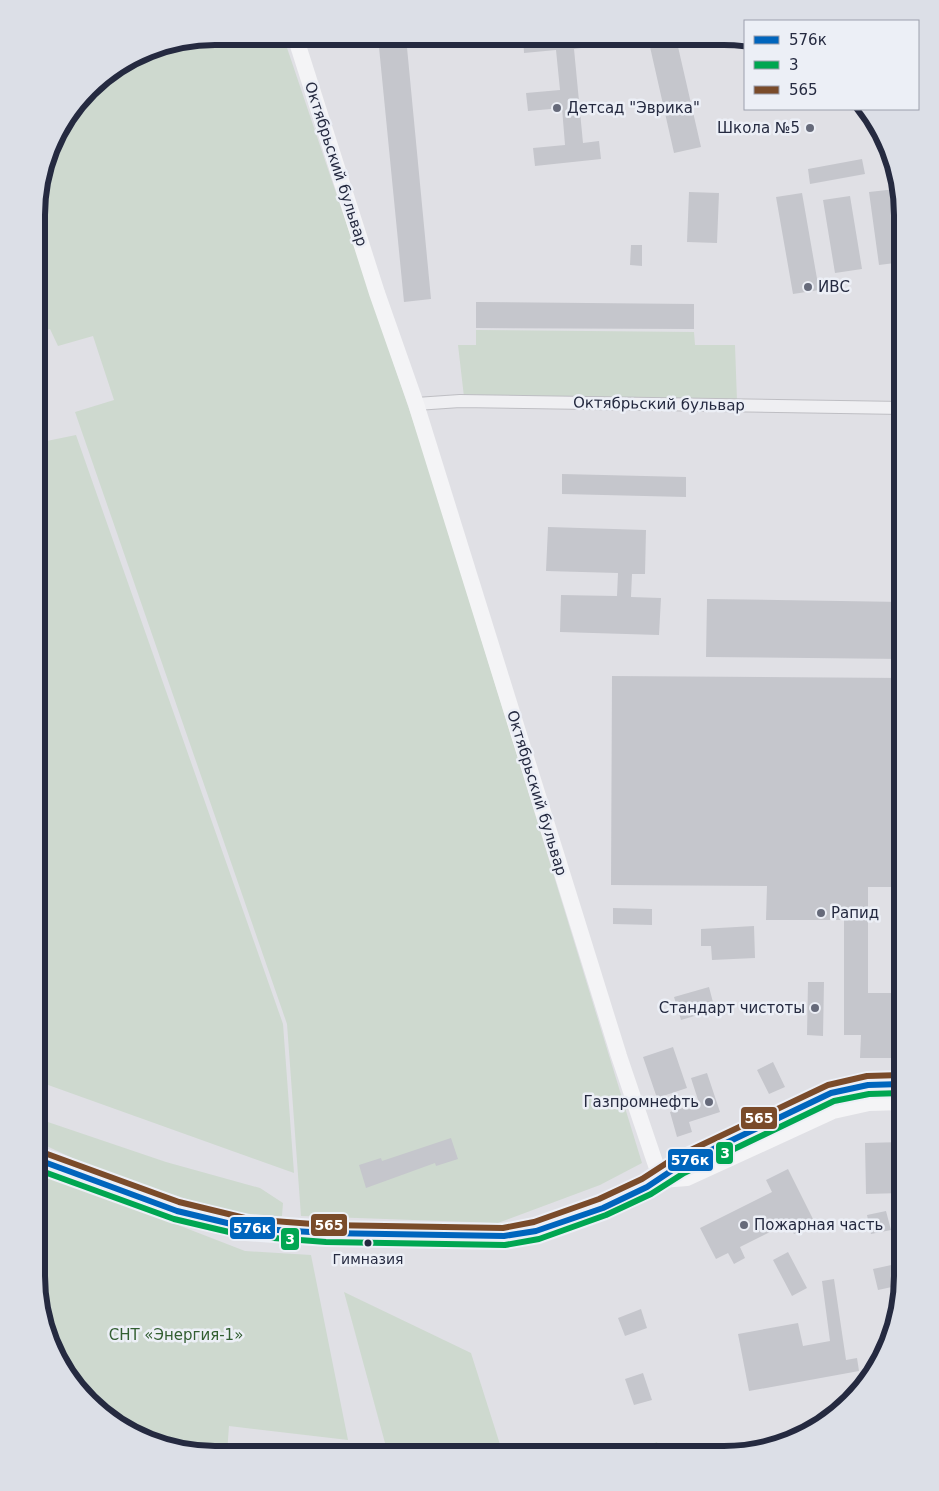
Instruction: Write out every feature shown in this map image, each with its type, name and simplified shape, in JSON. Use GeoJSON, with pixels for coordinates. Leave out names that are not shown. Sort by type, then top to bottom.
{"type":"FeatureCollection","features":[{"type":"Feature","properties":{"kind":"street","name":"Октябрьский бульвар"},"geometry":{"type":"LineString","coordinates":[[298,45],[374,284],[416,404],[619,1056],[661,1180]]}},
{"type":"Feature","properties":{"kind":"street","name":"Октябрьский бульвар"},"geometry":{"type":"LineString","coordinates":[[416,404],[460,401],[894,408]]}},
{"type":"Feature","properties":{"kind":"street"},"geometry":{"type":"LineString","coordinates":[[45,1162],[197,1217],[244,1227],[484,1237],[518,1235],[546,1228],[589,1212],[661,1180],[680,1165],[831,1093],[868,1085],[894,1084]]}},
{"type":"Feature","properties":{"kind":"street"},"geometry":{"type":"LineString","coordinates":[[661,1180],[687,1178],[833,1111],[869,1103],[894,1102]]}},
{"type":"Feature","properties":{"kind":"green space"},"geometry":{"type":"Polygon","coordinates":[[[286,45],[426,459],[642,1163],[600,1185],[498,1223],[301,1216],[287,1024],[75,412],[114,400],[93,336],[58,346],[50,329],[45,330],[46,193],[58,150],[80,111],[103,87],[120,74],[150,58],[171,51],[193,46],[286,45]]]}},
{"type":"Feature","properties":{"kind":"green space"},"geometry":{"type":"Polygon","coordinates":[[[476,330],[694,332],[695,345],[735,345],[737,401],[464,397],[458,345],[476,345],[476,330]]]}},
{"type":"Feature","properties":{"kind":"green space"},"geometry":{"type":"Polygon","coordinates":[[[76,435],[283,1024],[294,1173],[45,1084],[45,441],[76,435]]]}},
{"type":"Feature","properties":{"kind":"green space"},"geometry":{"type":"Polygon","coordinates":[[[45,1121],[166,1162],[260,1188],[283,1203],[282,1216],[263,1219],[208,1206],[100,1171],[45,1145],[45,1121]]]}},
{"type":"Feature","properties":{"kind":"green space","name":"СНТ «Энергия-1»"},"geometry":{"type":"Polygon","coordinates":[[[45,1173],[245,1251],[311,1255],[348,1440],[229,1426],[228,1446],[193,1445],[171,1440],[150,1433],[111,1411],[80,1380],[58,1341],[46,1298],[45,1173]]]}},
{"type":"Feature","properties":{"kind":"green space"},"geometry":{"type":"Polygon","coordinates":[[[344,1292],[471,1353],[500,1446],[386,1446],[344,1292]]]}},
{"type":"Feature","properties":{"kind":"green space"},"geometry":{"type":"Polygon","coordinates":[[[657,1442],[659,1446],[648,1446],[657,1442]]]}},
{"type":"Feature","properties":{"kind":"building"},"geometry":{"type":"Polygon","coordinates":[[[379,45],[407,45],[431,299],[404,302],[379,45]]]}},
{"type":"Feature","properties":{"kind":"building"},"geometry":{"type":"Polygon","coordinates":[[[524,45],[589,45],[589,47],[574,49],[583,143],[599,141],[601,159],[535,166],[533,148],[565,145],[562,108],[528,111],[526,93],[560,90],[556,50],[524,53],[524,45]]]}},
{"type":"Feature","properties":{"kind":"building"},"geometry":{"type":"Polygon","coordinates":[[[650,45],[678,45],[701,147],[674,153],[650,45]]]}},
{"type":"Feature","properties":{"kind":"building"},"geometry":{"type":"Polygon","coordinates":[[[862,159],[865,174],[810,184],[808,169],[862,159]]]}},
{"type":"Feature","properties":{"kind":"building"},"geometry":{"type":"Polygon","coordinates":[[[892,189],[894,204],[894,263],[879,265],[869,192],[892,189]]]}},
{"type":"Feature","properties":{"kind":"building"},"geometry":{"type":"Polygon","coordinates":[[[689,192],[719,193],[717,243],[687,242],[689,192]]]}},
{"type":"Feature","properties":{"kind":"building"},"geometry":{"type":"Polygon","coordinates":[[[802,193],[819,290],[793,294],[776,197],[802,193]]]}},
{"type":"Feature","properties":{"kind":"building"},"geometry":{"type":"Polygon","coordinates":[[[850,196],[862,269],[835,273],[823,200],[850,196]]]}},
{"type":"Feature","properties":{"kind":"building"},"geometry":{"type":"Polygon","coordinates":[[[631,245],[642,245],[642,266],[630,265],[631,245]]]}},
{"type":"Feature","properties":{"kind":"building"},"geometry":{"type":"Polygon","coordinates":[[[476,302],[694,304],[694,329],[476,328],[476,302]]]}},
{"type":"Feature","properties":{"kind":"building"},"geometry":{"type":"Polygon","coordinates":[[[562,474],[686,477],[686,497],[562,494],[562,474]]]}},
{"type":"Feature","properties":{"kind":"building"},"geometry":{"type":"Polygon","coordinates":[[[548,527],[646,530],[645,574],[632,574],[631,597],[661,598],[659,635],[560,632],[561,595],[617,596],[618,573],[546,571],[548,527]]]}},
{"type":"Feature","properties":{"kind":"building"},"geometry":{"type":"Polygon","coordinates":[[[707,599],[894,602],[894,659],[706,657],[707,599]]]}},
{"type":"Feature","properties":{"kind":"building"},"geometry":{"type":"Polygon","coordinates":[[[612,676],[894,678],[894,887],[868,887],[868,993],[894,993],[894,1058],[860,1058],[861,1035],[844,1035],[844,920],[766,920],[767,886],[611,885],[612,676]]]}},
{"type":"Feature","properties":{"kind":"building"},"geometry":{"type":"Polygon","coordinates":[[[613,908],[652,909],[652,925],[613,924],[613,908]]]}},
{"type":"Feature","properties":{"kind":"building"},"geometry":{"type":"Polygon","coordinates":[[[754,926],[755,958],[712,960],[711,946],[701,946],[701,929],[754,926]]]}},
{"type":"Feature","properties":{"kind":"building","name":"Стандарт чистоты"},"geometry":{"type":"Polygon","coordinates":[[[808,982],[824,982],[823,1036],[807,1035],[808,982]]]}},
{"type":"Feature","properties":{"kind":"building"},"geometry":{"type":"Polygon","coordinates":[[[709,987],[715,1010],[681,1020],[674,997],[709,987]]]}},
{"type":"Feature","properties":{"kind":"building"},"geometry":{"type":"Polygon","coordinates":[[[673,1047],[687,1088],[657,1098],[643,1057],[673,1047]]]}},
{"type":"Feature","properties":{"kind":"building"},"geometry":{"type":"Polygon","coordinates":[[[773,1062],[785,1087],[769,1094],[757,1070],[773,1062]]]}},
{"type":"Feature","properties":{"kind":"building"},"geometry":{"type":"Polygon","coordinates":[[[707,1073],[720,1112],[689,1122],[692,1132],[677,1137],[670,1112],[699,1103],[691,1078],[707,1073]]]}},
{"type":"Feature","properties":{"kind":"building"},"geometry":{"type":"Polygon","coordinates":[[[451,1138],[458,1159],[436,1166],[435,1163],[366,1188],[359,1165],[381,1158],[382,1161],[451,1138]]]}},
{"type":"Feature","properties":{"kind":"building"},"geometry":{"type":"Polygon","coordinates":[[[894,1142],[894,1193],[866,1194],[865,1143],[894,1142]]]}},
{"type":"Feature","properties":{"kind":"building","name":"Пожарная часть"},"geometry":{"type":"Polygon","coordinates":[[[788,1169],[815,1223],[794,1234],[788,1223],[740,1247],[745,1258],[734,1264],[728,1253],[716,1259],[700,1228],[772,1192],[766,1180],[788,1169]]]}},
{"type":"Feature","properties":{"kind":"building"},"geometry":{"type":"Polygon","coordinates":[[[886,1211],[891,1230],[871,1234],[867,1215],[886,1211]]]}},
{"type":"Feature","properties":{"kind":"building"},"geometry":{"type":"Polygon","coordinates":[[[788,1252],[807,1288],[792,1296],[773,1260],[788,1252]]]}},
{"type":"Feature","properties":{"kind":"building"},"geometry":{"type":"Polygon","coordinates":[[[894,1264],[894,1287],[878,1290],[873,1269],[894,1264]]]}},
{"type":"Feature","properties":{"kind":"building"},"geometry":{"type":"Polygon","coordinates":[[[834,1279],[846,1360],[857,1358],[859,1371],[749,1391],[738,1334],[798,1323],[803,1346],[830,1341],[822,1281],[834,1279]]]}},
{"type":"Feature","properties":{"kind":"building"},"geometry":{"type":"Polygon","coordinates":[[[641,1309],[647,1328],[625,1336],[618,1318],[641,1309]]]}},
{"type":"Feature","properties":{"kind":"building"},"geometry":{"type":"Polygon","coordinates":[[[643,1373],[652,1400],[634,1405],[625,1379],[643,1373]]]}},
{"type":"Feature","properties":{"kind":"transit line","name":"565"},"geometry":{"type":"LineString","coordinates":[[45,1153],[179,1202],[249,1219],[326,1225],[503,1228],[534,1222],[599,1199],[642,1179],[676,1157],[828,1085],[867,1076],[894,1075]]}},
{"type":"Feature","properties":{"kind":"transit line","name":"576к"},"geometry":{"type":"LineString","coordinates":[[45,1162],[177,1211],[248,1228],[326,1233],[504,1236],[536,1231],[603,1208],[647,1187],[680,1165],[831,1093],[868,1085],[894,1084]]}},
{"type":"Feature","properties":{"kind":"transit line","name":"3"},"geometry":{"type":"LineString","coordinates":[[45,1172],[174,1219],[246,1236],[326,1242],[505,1245],[539,1239],[606,1215],[651,1194],[684,1173],[834,1101],[869,1094],[894,1093]]}},
{"type":"Feature","properties":{"kind":"place","name":"Детсад \"Эврика\""},"geometry":{"type":"Point","coordinates":[557,108]}},
{"type":"Feature","properties":{"kind":"place","name":"Школа №5"},"geometry":{"type":"Point","coordinates":[810,128]}},
{"type":"Feature","properties":{"kind":"place","name":"ИВС"},"geometry":{"type":"Point","coordinates":[808,287]}},
{"type":"Feature","properties":{"kind":"place","name":"Рапид"},"geometry":{"type":"Point","coordinates":[821,913]}},
{"type":"Feature","properties":{"kind":"place","name":"Стандарт чистоты"},"geometry":{"type":"Point","coordinates":[815,1008]}},
{"type":"Feature","properties":{"kind":"place","name":"Газпромнефть"},"geometry":{"type":"Point","coordinates":[709,1102]}},
{"type":"Feature","properties":{"kind":"place","name":"Пожарная часть"},"geometry":{"type":"Point","coordinates":[744,1225]}},
{"type":"Feature","properties":{"kind":"place","name":"Гимназия"},"geometry":{"type":"Point","coordinates":[368,1243]}}]}
